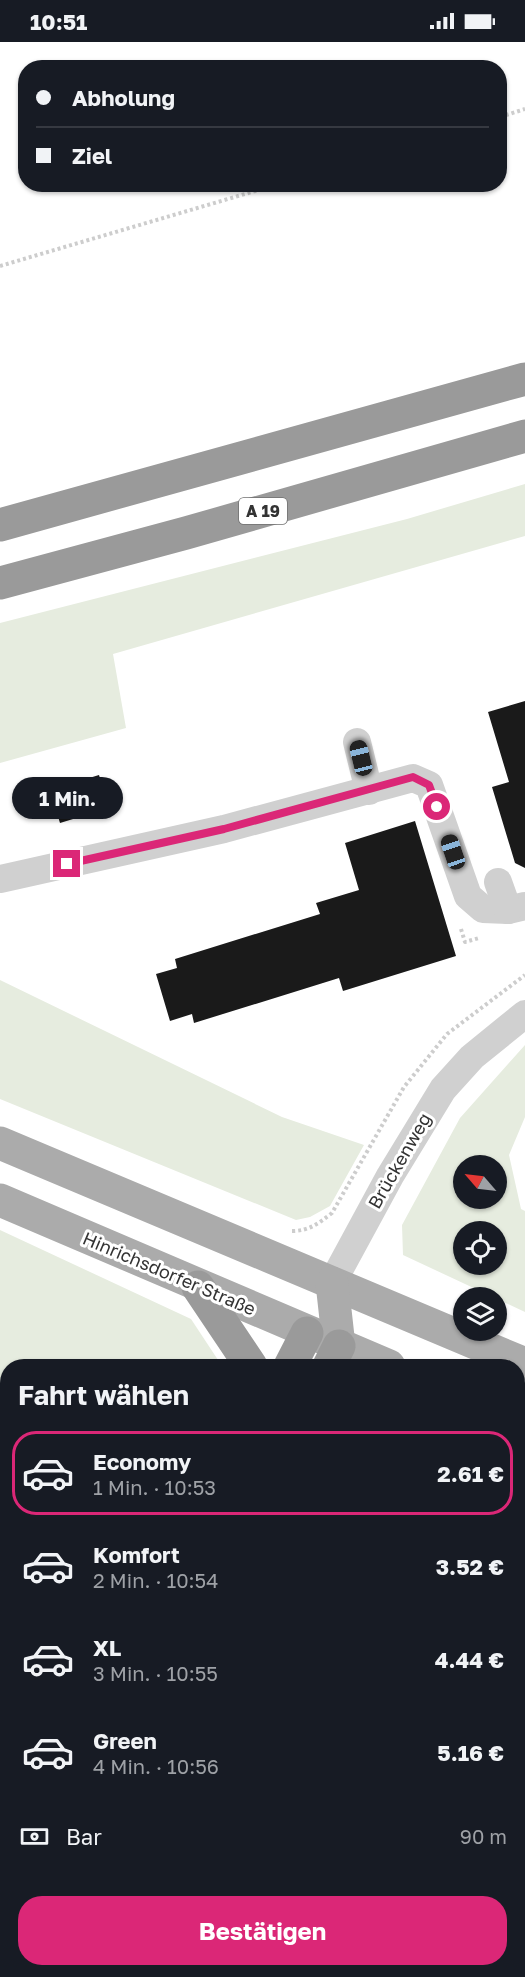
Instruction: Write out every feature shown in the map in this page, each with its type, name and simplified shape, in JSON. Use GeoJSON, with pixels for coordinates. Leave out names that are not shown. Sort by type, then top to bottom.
{"type":"FeatureCollection","features":[{"type":"Feature","properties":{"kind":"highway"},"geometry":{"type":"LineString","coordinates":[[0,525],[525,379]]}},
{"type":"Feature","properties":{"kind":"highway","name":"A 19"},"geometry":{"type":"LineString","coordinates":[[0,583],[186,533],[525,436]]}},
{"type":"Feature","properties":{"kind":"highway"},"geometry":{"type":"LineString","coordinates":[[198,1287],[246,1359]]}},
{"type":"Feature","properties":{"kind":"highway"},"geometry":{"type":"LineString","coordinates":[[294,1359],[307,1333]]}},
{"type":"Feature","properties":{"kind":"main road"},"geometry":{"type":"LineString","coordinates":[[0,1143],[513,1359]]}},
{"type":"Feature","properties":{"kind":"main road","name":"Hinrichsdorfer Straße"},"geometry":{"type":"LineString","coordinates":[[0,1200],[307,1333],[334,1357]]}},
{"type":"Feature","properties":{"kind":"main road"},"geometry":{"type":"LineString","coordinates":[[332,1284],[334,1357]]}},
{"type":"Feature","properties":{"kind":"main road","name":"Brückenweg"},"geometry":{"type":"LineString","coordinates":[[307,1333],[332,1284]]}},
{"type":"Feature","properties":{"kind":"street"},"geometry":{"type":"LineString","coordinates":[[357,742],[369,791]]}},
{"type":"Feature","properties":{"kind":"street"},"geometry":{"type":"LineString","coordinates":[[0,879],[224,829],[369,791],[413,777],[429,785],[468,896],[483,909],[517,908]]}},
{"type":"Feature","properties":{"kind":"street"},"geometry":{"type":"LineString","coordinates":[[498,882],[517,908]]}},
{"type":"Feature","properties":{"kind":"street","name":"Brückenweg"},"geometry":{"type":"LineString","coordinates":[[332,1284],[396,1165],[443,1089],[472,1057],[525,1014]]}},
{"type":"Feature","properties":{"kind":"path"},"geometry":{"type":"LineString","coordinates":[[507,115],[525,109]]}},
{"type":"Feature","properties":{"kind":"path"},"geometry":{"type":"LineString","coordinates":[[0,266],[252,192]]}},
{"type":"Feature","properties":{"kind":"shaded area"},"geometry":{"type":"Polygon","coordinates":[[[525,484],[525,536],[113,654],[126,728],[0,763],[0,623],[407,519],[525,484]]]}},
{"type":"Feature","properties":{"kind":"shaded area"},"geometry":{"type":"Polygon","coordinates":[[[0,980],[282,1117],[364,1145],[330,1206],[310,1217],[296,1220],[0,1099],[0,980]]]}},
{"type":"Feature","properties":{"kind":"shaded area"},"geometry":{"type":"Polygon","coordinates":[[[525,1045],[525,1117],[509,1155],[521,1209],[525,1211],[525,1312],[507,1304],[507,1287],[471,1287],[403,1255],[402,1225],[460,1118],[525,1045]]]}},
{"type":"Feature","properties":{"kind":"shaded area"},"geometry":{"type":"Polygon","coordinates":[[[0,1230],[191,1319],[217,1359],[0,1359],[0,1230]]]}},
{"type":"Feature","properties":{"kind":"building"},"geometry":{"type":"Polygon","coordinates":[[[525,701],[525,868],[515,863],[492,787],[509,782],[488,712],[525,701]]]}},
{"type":"Feature","properties":{"kind":"building"},"geometry":{"type":"Polygon","coordinates":[[[99,775],[109,808],[60,823],[50,790],[99,775]]]}},
{"type":"Feature","properties":{"kind":"building"},"geometry":{"type":"Polygon","coordinates":[[[415,821],[456,956],[343,991],[339,978],[194,1023],[192,1014],[170,1021],[156,974],[177,968],[175,959],[320,914],[316,903],[359,890],[345,843],[415,821]]]}},
{"type":"Feature","properties":{"kind":"route"},"geometry":{"type":"LineString","coordinates":[[67,864],[224,829],[369,791],[413,777],[429,785],[437,807]]}}]}
